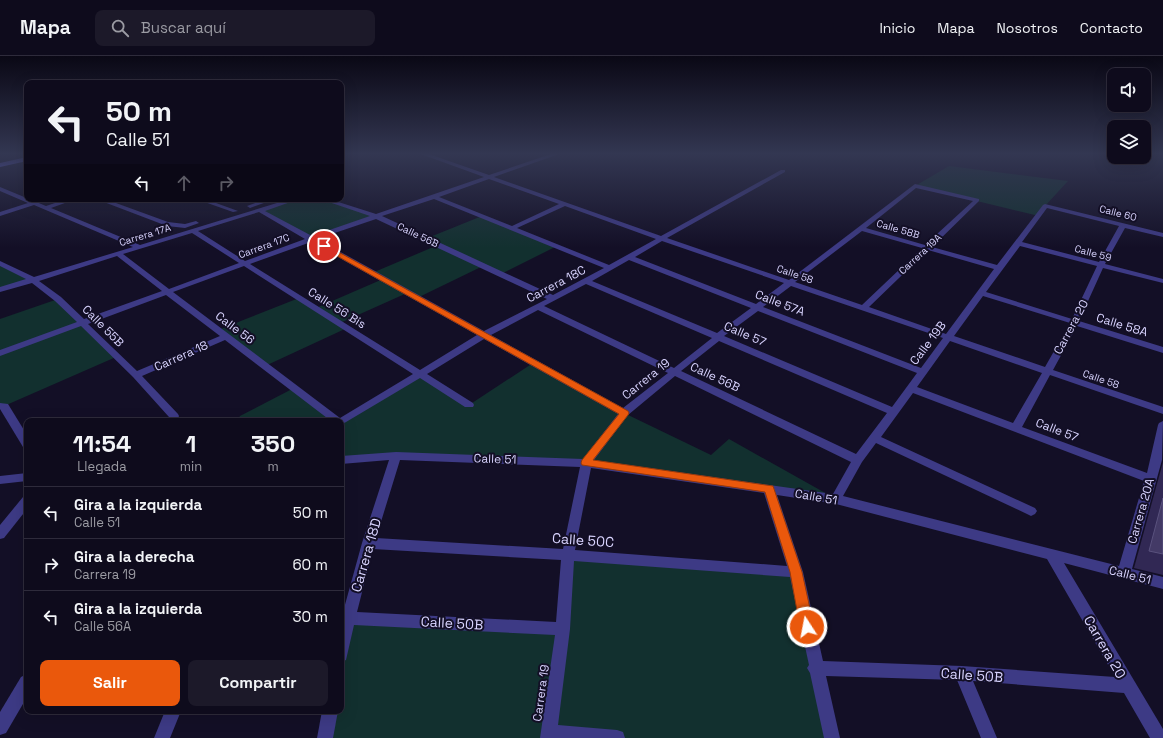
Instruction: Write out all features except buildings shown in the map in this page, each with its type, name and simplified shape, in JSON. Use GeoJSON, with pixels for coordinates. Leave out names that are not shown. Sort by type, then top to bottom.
{"type":"FeatureCollection","features":[{"type":"Feature","properties":{"kind":"street","name":"Carrera 17C"},"geometry":{"type":"LineString","coordinates":[[0,353],[167,291],[467,185]]}},
{"type":"Feature","properties":{"kind":"street","name":"Calle 58"},"geometry":{"type":"LineString","coordinates":[[510,185],[947,338],[1047,370],[1163,411]]}},
{"type":"Feature","properties":{"kind":"street","name":"Carrera 18C"},"geometry":{"type":"LineString","coordinates":[[344,420],[484,335],[554,299],[758,185]]}},
{"type":"Feature","properties":{"kind":"street","name":"Carrera 19"},"geometry":{"type":"LineString","coordinates":[[548,735],[563,629],[568,555],[586,463],[624,413],[718,336],[758,308],[915,186],[977,200]]}},
{"type":"Feature","properties":{"kind":"street"},"geometry":{"type":"LineString","coordinates":[[0,189],[24,199]]}},
{"type":"Feature","properties":{"kind":"street"},"geometry":{"type":"LineString","coordinates":[[435,197],[610,268]]}},
{"type":"Feature","properties":{"kind":"street","name":"Carrera 19A"},"geometry":{"type":"LineString","coordinates":[[863,308],[977,200]]}},
{"type":"Feature","properties":{"kind":"street"},"geometry":{"type":"LineString","coordinates":[[45,208],[64,202]]}},
{"type":"Feature","properties":{"kind":"street"},"geometry":{"type":"LineString","coordinates":[[108,202],[175,226],[192,225],[263,202]]}},
{"type":"Feature","properties":{"kind":"street"},"geometry":{"type":"LineString","coordinates":[[209,202],[235,211]]}},
{"type":"Feature","properties":{"kind":"street","name":"Carrera 17A"},"geometry":{"type":"LineString","coordinates":[[0,290],[286,202]]}},
{"type":"Feature","properties":{"kind":"street","name":"Calle 56B"},"geometry":{"type":"LineString","coordinates":[[332,202],[378,217],[554,299]]}},
{"type":"Feature","properties":{"kind":"street"},"geometry":{"type":"LineString","coordinates":[[0,214],[34,203],[140,247]]}},
{"type":"Feature","properties":{"kind":"street"},"geometry":{"type":"LineString","coordinates":[[512,228],[565,204]]}},
{"type":"Feature","properties":{"kind":"street","name":"Calle 60"},"geometry":{"type":"LineString","coordinates":[[1045,206],[1163,235]]}},
{"type":"Feature","properties":{"kind":"street","name":"Calle 19B"},"geometry":{"type":"LineString","coordinates":[[836,499],[858,460],[1045,206]]}},
{"type":"Feature","properties":{"kind":"street"},"geometry":{"type":"LineString","coordinates":[[259,210],[624,413]]}},
{"type":"Feature","properties":{"kind":"street","name":"Carrera 20"},"geometry":{"type":"LineString","coordinates":[[1016,428],[1074,322],[1123,225]]}},
{"type":"Feature","properties":{"kind":"street","name":"Calle 58B"},"geometry":{"type":"LineString","coordinates":[[861,229],[998,268]]}},
{"type":"Feature","properties":{"kind":"street","name":"Calle 56 Bis"},"geometry":{"type":"LineString","coordinates":[[193,231],[469,405]]}},
{"type":"Feature","properties":{"kind":"street","name":"Calle 59"},"geometry":{"type":"LineString","coordinates":[[1018,243],[1163,281]]}},
{"type":"Feature","properties":{"kind":"street","name":"Calle 56"},"geometry":{"type":"LineString","coordinates":[[118,254],[334,418]]}},
{"type":"Feature","properties":{"kind":"street","name":"Calle 57A"},"geometry":{"type":"LineString","coordinates":[[629,257],[922,372]]}},
{"type":"Feature","properties":{"kind":"street","name":"Calle 55B"},"geometry":{"type":"LineString","coordinates":[[0,262],[33,280],[58,299],[136,375],[174,416],[173,418]]}},
{"type":"Feature","properties":{"kind":"street","name":"Calle 57"},"geometry":{"type":"LineString","coordinates":[[586,281],[893,411]]}},
{"type":"Feature","properties":{"kind":"street","name":"Calle 58A"},"geometry":{"type":"LineString","coordinates":[[982,293],[1163,350]]}},
{"type":"Feature","properties":{"kind":"street","name":"Calle 56B"},"geometry":{"type":"LineString","coordinates":[[539,307],[858,460]]}},
{"type":"Feature","properties":{"kind":"street","name":"Carrera 18"},"geometry":{"type":"LineString","coordinates":[[136,375],[226,336]]}},
{"type":"Feature","properties":{"kind":"street","name":"Calle 57"},"geometry":{"type":"LineString","coordinates":[[910,388],[1150,479]]}},
{"type":"Feature","properties":{"kind":"street"},"geometry":{"type":"LineString","coordinates":[[0,406],[4,406],[24,439]]}},
{"type":"Feature","properties":{"kind":"street","name":"Carrera 20A"},"geometry":{"type":"LineString","coordinates":[[1124,573],[1150,479],[1159,461],[1163,425]]}},
{"type":"Feature","properties":{"kind":"street"},"geometry":{"type":"LineString","coordinates":[[874,438],[1031,511]]}},
{"type":"Feature","properties":{"kind":"street","name":"Calle 51"},"geometry":{"type":"LineString","coordinates":[[344,460],[396,456],[586,463],[836,499],[1163,583]]}},
{"type":"Feature","properties":{"kind":"street","name":"Carrera 18D"},"geometry":{"type":"LineString","coordinates":[[345,618],[396,456]]}},
{"type":"Feature","properties":{"kind":"street"},"geometry":{"type":"LineString","coordinates":[[0,480],[24,477]]}},
{"type":"Feature","properties":{"kind":"street"},"geometry":{"type":"LineString","coordinates":[[769,489],[796,572],[815,668],[832,738]]}},
{"type":"Feature","properties":{"kind":"street"},"geometry":{"type":"LineString","coordinates":[[0,534],[24,504]]}},
{"type":"Feature","properties":{"kind":"street","name":"Calle 50C"},"geometry":{"type":"LineString","coordinates":[[368,543],[568,555],[796,572]]}},
{"type":"Feature","properties":{"kind":"street","name":"Carrera 20"},"geometry":{"type":"LineString","coordinates":[[1052,555],[1159,738]]}},
{"type":"Feature","properties":{"kind":"street","name":"Calle 50B"},"geometry":{"type":"LineString","coordinates":[[345,618],[563,629]]}},
{"type":"Feature","properties":{"kind":"street","name":"Calle 50B"},"geometry":{"type":"LineString","coordinates":[[815,668],[962,673],[1128,686]]}},
{"type":"Feature","properties":{"kind":"street"},"geometry":{"type":"LineString","coordinates":[[962,673],[989,738]]}},
{"type":"Feature","properties":{"kind":"street"},"geometry":{"type":"LineString","coordinates":[[0,727],[24,687]]}},
{"type":"Feature","properties":{"kind":"street"},"geometry":{"type":"LineString","coordinates":[[162,738],[172,714]]}},
{"type":"Feature","properties":{"kind":"street"},"geometry":{"type":"LineString","coordinates":[[325,738],[329,714]]}},
{"type":"Feature","properties":{"kind":"street"},"geometry":{"type":"LineString","coordinates":[[548,735],[616,738]]}},
{"type":"Feature","properties":{"kind":"green space"},"geometry":{"type":"Polygon","coordinates":[[[1064,185],[1045,206],[1039,216],[915,186],[1064,185]]]}},
{"type":"Feature","properties":{"kind":"green space"},"geometry":{"type":"Polygon","coordinates":[[[286,202],[332,202],[378,217],[311,239],[259,210],[286,202]]]}},
{"type":"Feature","properties":{"kind":"green space"},"geometry":{"type":"Polygon","coordinates":[[[482,216],[557,246],[501,274],[483,266],[417,298],[407,293],[340,323],[347,328],[265,366],[218,330],[299,298],[316,308],[383,279],[372,273],[438,245],[425,239],[482,216]]]}},
{"type":"Feature","properties":{"kind":"green space"},"geometry":{"type":"Polygon","coordinates":[[[0,263],[33,280],[0,290],[0,263]]]}},
{"type":"Feature","properties":{"kind":"green space"},"geometry":{"type":"Polygon","coordinates":[[[58,299],[116,357],[4,406],[0,406],[0,319],[58,299]]]}},
{"type":"Feature","properties":{"kind":"green space"},"geometry":{"type":"Polygon","coordinates":[[[533,363],[624,413],[711,455],[729,439],[836,499],[586,463],[344,458],[344,420],[420,374],[469,405],[533,363]]]}},
{"type":"Feature","properties":{"kind":"green space"},"geometry":{"type":"Polygon","coordinates":[[[294,388],[334,418],[239,418],[294,388]]]}},
{"type":"Feature","properties":{"kind":"green space"},"geometry":{"type":"Polygon","coordinates":[[[568,555],[796,572],[832,738],[325,738],[329,714],[344,714],[344,639],[348,618],[562,629],[568,555]]]}},
{"type":"Feature","properties":{"kind":"route"},"geometry":{"type":"LineString","coordinates":[[324,246],[624,413],[586,463],[769,489],[796,572],[807,627]]}}]}
